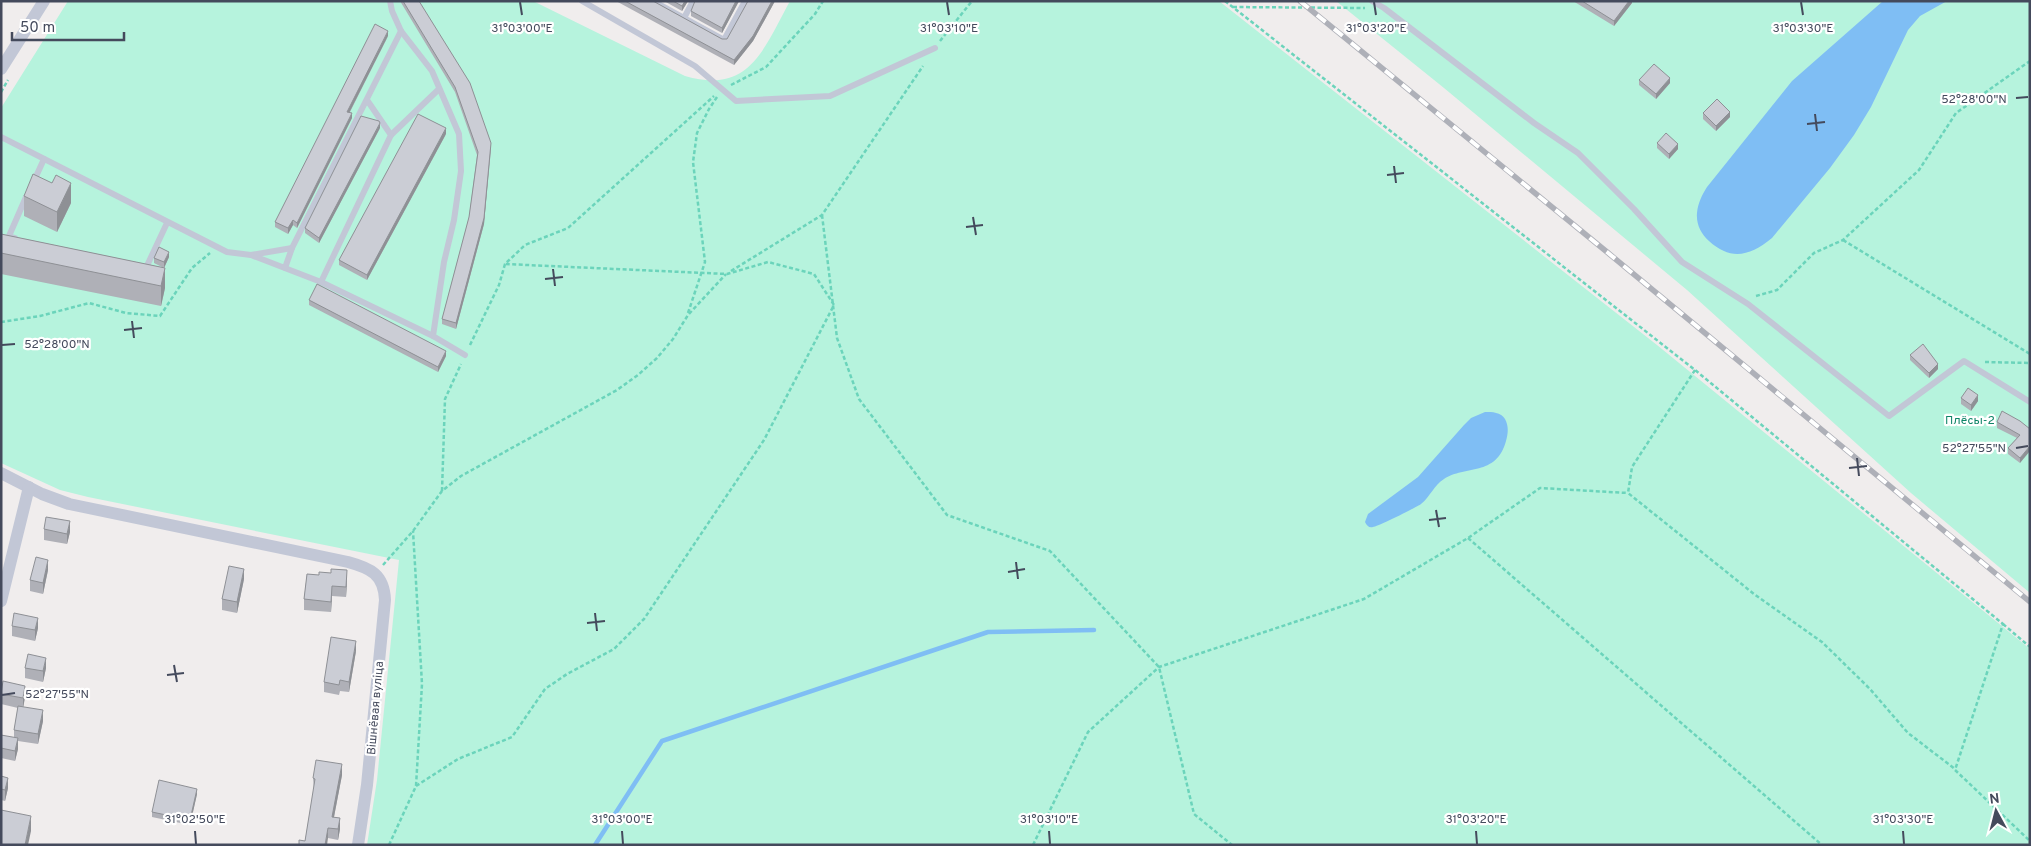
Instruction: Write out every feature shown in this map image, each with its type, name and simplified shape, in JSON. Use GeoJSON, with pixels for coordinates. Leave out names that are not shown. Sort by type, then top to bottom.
{"type":"FeatureCollection","features":[{"type":"Feature","properties":{"kind":"street"},"geometry":{"type":"LineString","coordinates":[[1,70],[44,1]]}},
{"type":"Feature","properties":{"kind":"street"},"geometry":{"type":"LineString","coordinates":[[1,473],[42,494],[69,504],[353,564],[367,568],[375,574]]}},
{"type":"Feature","properties":{"kind":"street"},"geometry":{"type":"LineString","coordinates":[[1,601],[30,487]]}},
{"type":"Feature","properties":{"kind":"street","name":"Вішнёвая вуліца"},"geometry":{"type":"LineString","coordinates":[[358,845],[367,785],[385,600],[385,589],[381,580],[375,574]]}},
{"type":"Feature","properties":{"kind":"lane"},"geometry":{"type":"LineString","coordinates":[[390,1],[392,11],[401,31],[432,71],[459,134],[461,171],[454,220],[444,262],[433,336]]}},
{"type":"Feature","properties":{"kind":"lane"},"geometry":{"type":"LineString","coordinates":[[582,1],[695,66],[736,102],[830,96],[935,48]]}},
{"type":"Feature","properties":{"kind":"lane"},"geometry":{"type":"LineString","coordinates":[[654,1],[724,40],[745,1]]}},
{"type":"Feature","properties":{"kind":"lane"},"geometry":{"type":"LineString","coordinates":[[684,18],[694,1]]}},
{"type":"Feature","properties":{"kind":"lane"},"geometry":{"type":"LineString","coordinates":[[1372,1],[1384,8],[1534,123],[1578,153],[1634,209],[1682,262],[1748,304],[1889,416],[1964,361],[2030,402]]}},
{"type":"Feature","properties":{"kind":"lane"},"geometry":{"type":"LineString","coordinates":[[285,268],[292,248],[401,31]]}},
{"type":"Feature","properties":{"kind":"lane"},"geometry":{"type":"LineString","coordinates":[[321,282],[391,135],[439,88]]}},
{"type":"Feature","properties":{"kind":"lane"},"geometry":{"type":"LineString","coordinates":[[367,100],[391,135]]}},
{"type":"Feature","properties":{"kind":"lane"},"geometry":{"type":"LineString","coordinates":[[1,137],[216,247],[227,252],[251,255],[321,282],[433,336],[465,355]]}},
{"type":"Feature","properties":{"kind":"lane"},"geometry":{"type":"LineString","coordinates":[[18,239],[8,236],[44,159]]}},
{"type":"Feature","properties":{"kind":"lane"},"geometry":{"type":"LineString","coordinates":[[143,274],[167,223]]}},
{"type":"Feature","properties":{"kind":"lane"},"geometry":{"type":"LineString","coordinates":[[251,255],[292,248]]}},
{"type":"Feature","properties":{"kind":"path"},"geometry":{"type":"LineString","coordinates":[[442,492],[445,399],[499,285],[505,264],[525,245],[568,228],[722,90],[766,67],[815,14],[823,1]]}},
{"type":"Feature","properties":{"kind":"path"},"geometry":{"type":"LineString","coordinates":[[375,574],[413,531],[442,492],[461,476],[616,390],[638,375],[673,339],[688,315],[726,274],[822,215],[935,48],[972,1]]}},
{"type":"Feature","properties":{"kind":"path"},"geometry":{"type":"LineString","coordinates":[[1224,1],[1695,370],[2030,647]]}},
{"type":"Feature","properties":{"kind":"path"},"geometry":{"type":"LineString","coordinates":[[1231,7],[1384,8]]}},
{"type":"Feature","properties":{"kind":"path"},"geometry":{"type":"LineString","coordinates":[[1748,304],[1756,296],[1777,290],[1814,253],[1843,240],[1919,170],[1956,113],[2030,61]]}},
{"type":"Feature","properties":{"kind":"path"},"geometry":{"type":"LineString","coordinates":[[688,315],[705,262],[693,162],[697,133],[709,109],[722,90]]}},
{"type":"Feature","properties":{"kind":"path"},"geometry":{"type":"LineString","coordinates":[[822,215],[838,338],[859,399],[947,515],[1050,551],[1159,667],[1194,814],[1232,845]]}},
{"type":"Feature","properties":{"kind":"path"},"geometry":{"type":"LineString","coordinates":[[1843,240],[2030,354]]}},
{"type":"Feature","properties":{"kind":"path"},"geometry":{"type":"LineString","coordinates":[[1,322],[40,316],[89,303],[126,313],[160,316],[192,268],[216,247]]}},
{"type":"Feature","properties":{"kind":"path"},"geometry":{"type":"LineString","coordinates":[[505,264],[726,274],[768,262],[814,274],[834,305]]}},
{"type":"Feature","properties":{"kind":"path"},"geometry":{"type":"LineString","coordinates":[[416,786],[458,758],[512,737],[545,689],[567,674],[614,649],[644,619],[764,440],[834,305]]}},
{"type":"Feature","properties":{"kind":"path"},"geometry":{"type":"LineString","coordinates":[[1964,361],[2030,363]]}},
{"type":"Feature","properties":{"kind":"path"},"geometry":{"type":"LineString","coordinates":[[1628,492],[1632,467],[1695,370]]}},
{"type":"Feature","properties":{"kind":"path"},"geometry":{"type":"LineString","coordinates":[[1033,845],[1088,732],[1159,667],[1364,599],[1468,538],[1540,488],[1628,492],[1754,594],[1822,642],[1870,689],[1908,733],[1955,770],[2030,841]]}},
{"type":"Feature","properties":{"kind":"path"},"geometry":{"type":"LineString","coordinates":[[389,845],[416,786],[422,684],[413,531]]}},
{"type":"Feature","properties":{"kind":"path"},"geometry":{"type":"LineString","coordinates":[[1468,538],[1822,845]]}},
{"type":"Feature","properties":{"kind":"path"},"geometry":{"type":"LineString","coordinates":[[1955,770],[2003,624]]}},
{"type":"Feature","properties":{"kind":"green space"},"geometry":{"type":"Polygon","coordinates":[[[68,1],[533,1],[685,76],[707,80],[725,79],[740,73],[752,63],[772,35],[790,1],[1219,1],[1657,345],[2030,649],[2030,845],[367,845],[377,780],[399,560],[88,497],[60,490],[1,463],[1,108],[68,1]]]}},
{"type":"Feature","properties":{"kind":"green space","name":"Плёсы-2"},"geometry":{"type":"Polygon","coordinates":[[[1336,1],[2030,1],[2030,593],[1911,493],[1687,290],[1336,1]]]}},
{"type":"Feature","properties":{"kind":"water"},"geometry":{"type":"Polygon","coordinates":[[[1883,1],[1947,1],[1920,16],[1908,30],[1871,107],[1854,135],[1830,168],[1772,238],[1756,249],[1740,254],[1725,252],[1717,247],[1704,235],[1697,221],[1698,206],[1707,187],[1792,81],[1883,1]]]}},
{"type":"Feature","properties":{"kind":"water"},"geometry":{"type":"Polygon","coordinates":[[[1485,412],[1501,415],[1507,424],[1508,433],[1506,441],[1495,460],[1488,465],[1461,472],[1444,479],[1437,484],[1421,504],[1376,526],[1367,526],[1365,522],[1368,514],[1418,477],[1471,418],[1485,412]]]}},
{"type":"Feature","properties":{"kind":"building"},"geometry":{"type":"Polygon","coordinates":[[[403,1],[419,1],[470,83],[491,143],[484,218],[456,323],[442,319],[469,217],[478,152],[455,87],[403,1]]]}},
{"type":"Feature","properties":{"kind":"building"},"geometry":{"type":"Polygon","coordinates":[[[625,1],[653,1],[722,39],[727,39],[748,1],[772,1],[753,36],[734,60],[625,1]]]}},
{"type":"Feature","properties":{"kind":"building"},"geometry":{"type":"Polygon","coordinates":[[[673,1],[685,1],[682,6],[673,1]]]}},
{"type":"Feature","properties":{"kind":"building"},"geometry":{"type":"Polygon","coordinates":[[[695,1],[736,1],[722,28],[691,11],[695,1]]]}},
{"type":"Feature","properties":{"kind":"building"},"geometry":{"type":"Polygon","coordinates":[[[1582,1],[1629,1],[1614,21],[1582,1]]]}},
{"type":"Feature","properties":{"kind":"building"},"geometry":{"type":"Polygon","coordinates":[[[375,24],[388,31],[347,112],[352,113],[297,223],[293,220],[288,228],[275,222],[375,24]]]}},
{"type":"Feature","properties":{"kind":"building"},"geometry":{"type":"Polygon","coordinates":[[[1654,64],[1670,78],[1656,94],[1639,80],[1654,64]]]}},
{"type":"Feature","properties":{"kind":"building"},"geometry":{"type":"Polygon","coordinates":[[[1717,99],[1730,112],[1716,126],[1703,113],[1717,99]]]}},
{"type":"Feature","properties":{"kind":"building"},"geometry":{"type":"Polygon","coordinates":[[[418,114],[446,128],[367,275],[339,260],[418,114]]]}},
{"type":"Feature","properties":{"kind":"building"},"geometry":{"type":"Polygon","coordinates":[[[361,116],[379,121],[380,123],[319,238],[305,228],[361,116]]]}},
{"type":"Feature","properties":{"kind":"building"},"geometry":{"type":"Polygon","coordinates":[[[1666,133],[1678,144],[1669,154],[1657,143],[1666,133]]]}},
{"type":"Feature","properties":{"kind":"building"},"geometry":{"type":"Polygon","coordinates":[[[33,174],[52,183],[56,175],[71,183],[57,212],[24,196],[33,174]]]}},
{"type":"Feature","properties":{"kind":"building"},"geometry":{"type":"Polygon","coordinates":[[[1,234],[165,268],[161,286],[1,253],[1,234]]]}},
{"type":"Feature","properties":{"kind":"building"},"geometry":{"type":"Polygon","coordinates":[[[159,247],[169,252],[164,262],[154,258],[159,247]]]}},
{"type":"Feature","properties":{"kind":"building"},"geometry":{"type":"Polygon","coordinates":[[[317,284],[446,351],[438,367],[309,300],[317,284]]]}},
{"type":"Feature","properties":{"kind":"building"},"geometry":{"type":"Polygon","coordinates":[[[1923,344],[1938,364],[1929,373],[1910,355],[1923,344]]]}},
{"type":"Feature","properties":{"kind":"building"},"geometry":{"type":"Polygon","coordinates":[[[1968,388],[1978,395],[1971,405],[1961,398],[1968,388]]]}},
{"type":"Feature","properties":{"kind":"building"},"geometry":{"type":"Polygon","coordinates":[[[2002,411],[2030,429],[2030,446],[2020,458],[2008,448],[2020,435],[1997,422],[2002,411]]]}},
{"type":"Feature","properties":{"kind":"building"},"geometry":{"type":"Polygon","coordinates":[[[46,517],[70,521],[67,534],[44,529],[46,517]]]}},
{"type":"Feature","properties":{"kind":"building"},"geometry":{"type":"Polygon","coordinates":[[[36,557],[48,560],[43,583],[30,580],[36,557]]]}},
{"type":"Feature","properties":{"kind":"building"},"geometry":{"type":"Polygon","coordinates":[[[229,566],[244,569],[237,602],[222,599],[229,566]]]}},
{"type":"Feature","properties":{"kind":"building"},"geometry":{"type":"Polygon","coordinates":[[[331,569],[347,570],[346,587],[332,586],[331,602],[304,599],[307,574],[331,573],[331,569]]]}},
{"type":"Feature","properties":{"kind":"building"},"geometry":{"type":"Polygon","coordinates":[[[14,613],[38,618],[35,630],[12,626],[14,613]]]}},
{"type":"Feature","properties":{"kind":"building"},"geometry":{"type":"Polygon","coordinates":[[[331,637],[356,641],[349,682],[340,680],[339,685],[324,682],[331,637]]]}},
{"type":"Feature","properties":{"kind":"building"},"geometry":{"type":"Polygon","coordinates":[[[28,654],[46,658],[43,671],[25,668],[28,654]]]}},
{"type":"Feature","properties":{"kind":"building"},"geometry":{"type":"Polygon","coordinates":[[[3,681],[25,686],[23,698],[1,694],[3,681]]]}},
{"type":"Feature","properties":{"kind":"building"},"geometry":{"type":"Polygon","coordinates":[[[18,706],[43,710],[38,734],[14,730],[18,706]]]}},
{"type":"Feature","properties":{"kind":"building"},"geometry":{"type":"Polygon","coordinates":[[[1,735],[18,738],[15,751],[1,748],[1,735]]]}},
{"type":"Feature","properties":{"kind":"building"},"geometry":{"type":"Polygon","coordinates":[[[316,760],[342,764],[332,817],[340,818],[338,829],[328,828],[325,845],[299,845],[299,840],[305,841],[315,779],[313,778],[316,760]]]}},
{"type":"Feature","properties":{"kind":"building"},"geometry":{"type":"Polygon","coordinates":[[[1,776],[8,778],[5,790],[1,789],[1,776]]]}},
{"type":"Feature","properties":{"kind":"building"},"geometry":{"type":"Polygon","coordinates":[[[159,780],[197,789],[190,820],[152,812],[159,780]]]}},
{"type":"Feature","properties":{"kind":"building"},"geometry":{"type":"Polygon","coordinates":[[[1,810],[31,816],[25,845],[1,845],[1,810]]]}},
{"type":"Feature","properties":{"kind":"waterway"},"geometry":{"type":"LineString","coordinates":[[595,845],[662,741],[988,632],[1094,630]]}},
{"type":"Feature","properties":{"kind":"railway"},"geometry":{"type":"LineString","coordinates":[[1300,1],[2030,602]]}}]}
